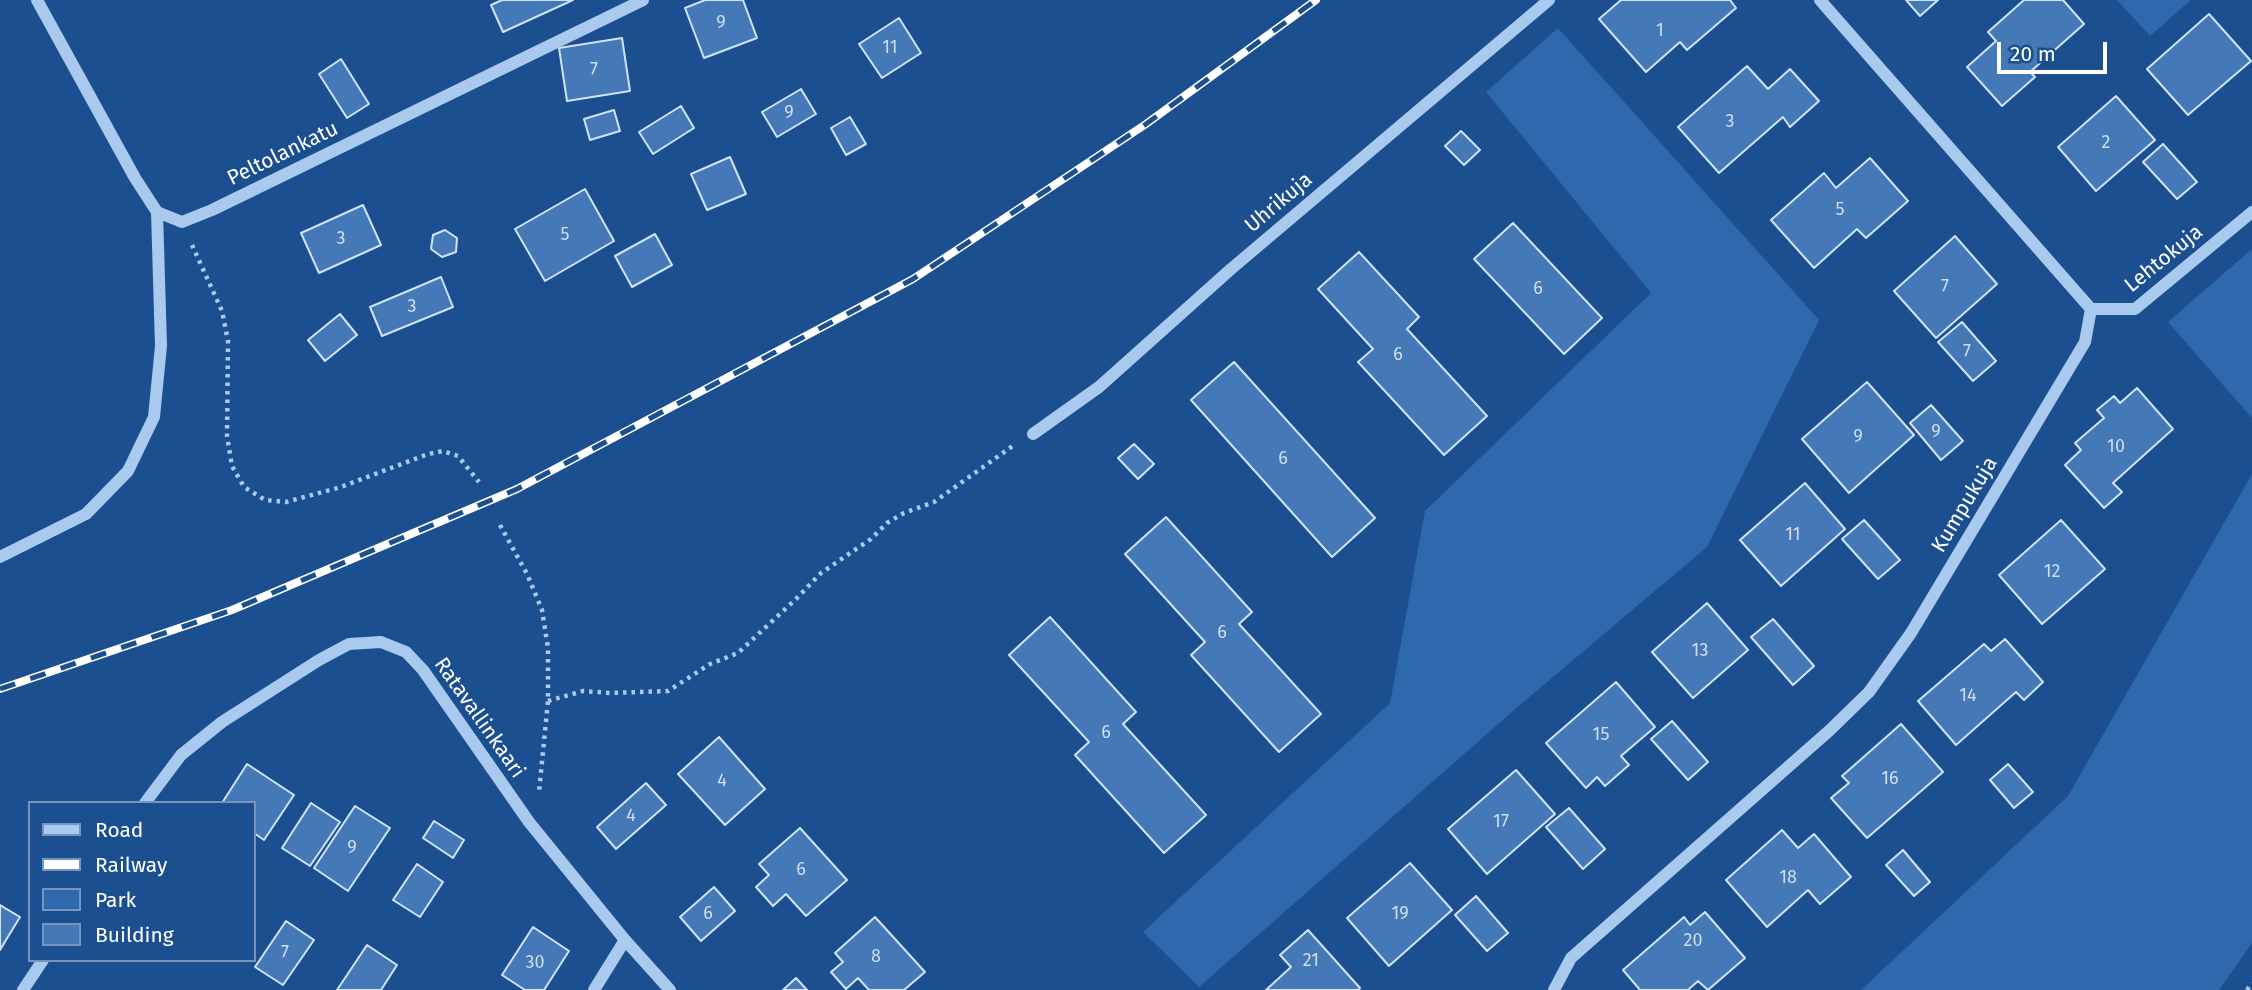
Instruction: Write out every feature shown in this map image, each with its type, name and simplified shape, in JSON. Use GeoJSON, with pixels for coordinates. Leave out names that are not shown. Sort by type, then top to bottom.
{"type":"FeatureCollection","features":[{"type":"Feature","properties":{"kind":"street"},"geometry":{"type":"LineString","coordinates":[[0,557],[86,514],[128,471],[154,417],[161,346],[158,212],[135,178],[37,0]]}},
{"type":"Feature","properties":{"kind":"street","name":"Peltolankatu"},"geometry":{"type":"LineString","coordinates":[[182,222],[212,211],[643,0]]}},
{"type":"Feature","properties":{"kind":"street","name":"Uhrikuja"},"geometry":{"type":"LineString","coordinates":[[1033,434],[1099,387],[1241,260],[1549,0]]}},
{"type":"Feature","properties":{"kind":"street"},"geometry":{"type":"LineString","coordinates":[[1820,0],[2091,309]]}},
{"type":"Feature","properties":{"kind":"street"},"geometry":{"type":"LineString","coordinates":[[158,212],[182,222]]}},
{"type":"Feature","properties":{"kind":"street","name":"Lehtokuja"},"geometry":{"type":"LineString","coordinates":[[2091,309],[2135,309],[2252,212]]}},
{"type":"Feature","properties":{"kind":"street","name":"Kumpukuja"},"geometry":{"type":"LineString","coordinates":[[1554,990],[1572,958],[1830,730],[1869,692],[1910,633],[2085,342],[2091,309]]}},
{"type":"Feature","properties":{"kind":"street","name":"Ratavallinkaari"},"geometry":{"type":"LineString","coordinates":[[146,801],[181,755],[222,722],[349,644],[381,642],[407,652],[423,670],[529,822],[625,940],[670,990]]}},
{"type":"Feature","properties":{"kind":"street"},"geometry":{"type":"LineString","coordinates":[[594,990],[625,940]]}},
{"type":"Feature","properties":{"kind":"street"},"geometry":{"type":"LineString","coordinates":[[23,990],[42,962]]}},
{"type":"Feature","properties":{"kind":"path"},"geometry":{"type":"LineString","coordinates":[[182,222],[222,311],[228,341],[227,436],[232,467],[244,487],[265,500],[286,502],[341,487],[428,454],[443,451],[458,456],[479,482]]}},
{"type":"Feature","properties":{"kind":"path"},"geometry":{"type":"LineString","coordinates":[[548,701],[583,691],[668,691],[710,664],[738,653],[821,573],[871,539],[887,523],[904,513],[934,502],[967,481],[1003,452],[1033,434]]}},
{"type":"Feature","properties":{"kind":"path"},"geometry":{"type":"LineString","coordinates":[[500,525],[527,574],[542,610],[548,648],[548,701],[539,793],[529,822]]}},
{"type":"Feature","properties":{"kind":"path"},"geometry":{"type":"LineString","coordinates":[[2247,990],[2252,982]]}},
{"type":"Feature","properties":{"kind":"green space"},"geometry":{"type":"Polygon","coordinates":[[[2117,0],[2191,0],[2150,36],[2117,0]]]}},
{"type":"Feature","properties":{"kind":"green space"},"geometry":{"type":"Polygon","coordinates":[[[1558,28],[1819,320],[1707,547],[1521,704],[1199,987],[1143,932],[1390,703],[1425,511],[1651,293],[1486,92],[1558,28]]]}},
{"type":"Feature","properties":{"kind":"green space"},"geometry":{"type":"Polygon","coordinates":[[[2252,249],[2252,418],[2168,322],[2252,249]]]}},
{"type":"Feature","properties":{"kind":"green space"},"geometry":{"type":"Polygon","coordinates":[[[2252,474],[2252,943],[2219,990],[1861,990],[2068,796],[2252,474]]]}},
{"type":"Feature","properties":{"kind":"building"},"geometry":{"type":"Polygon","coordinates":[[[502,0],[573,0],[503,32],[491,5],[502,0]]]}},
{"type":"Feature","properties":{"kind":"building"},"geometry":{"type":"Polygon","coordinates":[[[705,0],[743,0],[757,38],[704,58],[685,8],[705,0]]]}},
{"type":"Feature","properties":{"kind":"building"},"geometry":{"type":"Polygon","coordinates":[[[1621,0],[1730,0],[1736,8],[1687,50],[1680,42],[1646,72],[1599,19],[1621,0]]]}},
{"type":"Feature","properties":{"kind":"building"},"geometry":{"type":"Polygon","coordinates":[[[1906,0],[1938,0],[1920,16],[1906,0]]]}},
{"type":"Feature","properties":{"kind":"building"},"geometry":{"type":"Polygon","coordinates":[[[2024,0],[2063,0],[2084,24],[2030,72],[2035,77],[2002,106],[1967,67],[1996,41],[1988,32],[2024,0]]]}},
{"type":"Feature","properties":{"kind":"building"},"geometry":{"type":"Polygon","coordinates":[[[2209,14],[2251,61],[2188,115],[2147,69],[2209,14]]]}},
{"type":"Feature","properties":{"kind":"building"},"geometry":{"type":"Polygon","coordinates":[[[899,18],[921,53],[882,78],[859,44],[899,18]]]}},
{"type":"Feature","properties":{"kind":"building"},"geometry":{"type":"Polygon","coordinates":[[[622,38],[630,91],[567,101],[559,48],[622,38]]]}},
{"type":"Feature","properties":{"kind":"building"},"geometry":{"type":"Polygon","coordinates":[[[341,59],[369,104],[347,118],[319,74],[341,59]]]}},
{"type":"Feature","properties":{"kind":"building"},"geometry":{"type":"Polygon","coordinates":[[[1747,66],[1768,89],[1790,69],[1819,101],[1790,127],[1783,117],[1719,173],[1678,127],[1747,66]]]}},
{"type":"Feature","properties":{"kind":"building"},"geometry":{"type":"Polygon","coordinates":[[[801,89],[816,114],[777,137],[762,112],[801,89]]]}},
{"type":"Feature","properties":{"kind":"building"},"geometry":{"type":"Polygon","coordinates":[[[2116,96],[2155,140],[2096,191],[2058,147],[2116,96]]]}},
{"type":"Feature","properties":{"kind":"building"},"geometry":{"type":"Polygon","coordinates":[[[681,106],[694,128],[653,154],[639,132],[681,106]]]}},
{"type":"Feature","properties":{"kind":"building"},"geometry":{"type":"Polygon","coordinates":[[[614,110],[620,131],[590,140],[584,119],[614,110]]]}},
{"type":"Feature","properties":{"kind":"building"},"geometry":{"type":"Polygon","coordinates":[[[850,117],[866,144],[846,155],[831,128],[850,117]]]}},
{"type":"Feature","properties":{"kind":"building"},"geometry":{"type":"Polygon","coordinates":[[[1461,131],[1480,150],[1464,165],[1445,146],[1461,131]]]}},
{"type":"Feature","properties":{"kind":"building"},"geometry":{"type":"Polygon","coordinates":[[[2163,144],[2197,182],[2177,199],[2143,162],[2163,144]]]}},
{"type":"Feature","properties":{"kind":"building"},"geometry":{"type":"Polygon","coordinates":[[[730,157],[746,194],[707,210],[691,174],[730,157]]]}},
{"type":"Feature","properties":{"kind":"building"},"geometry":{"type":"Polygon","coordinates":[[[1870,158],[1908,201],[1866,238],[1857,229],[1814,268],[1771,220],[1824,173],[1836,188],[1870,158]]]}},
{"type":"Feature","properties":{"kind":"building"},"geometry":{"type":"Polygon","coordinates":[[[585,189],[614,241],[545,281],[515,229],[585,189]]]}},
{"type":"Feature","properties":{"kind":"building"},"geometry":{"type":"Polygon","coordinates":[[[363,205],[381,245],[319,273],[301,233],[363,205]]]}},
{"type":"Feature","properties":{"kind":"building"},"geometry":{"type":"Polygon","coordinates":[[[1513,223],[1602,318],[1564,354],[1474,259],[1513,223]]]}},
{"type":"Feature","properties":{"kind":"building"},"geometry":{"type":"Polygon","coordinates":[[[445,230],[457,238],[456,252],[442,257],[431,249],[433,235],[445,230]]]}},
{"type":"Feature","properties":{"kind":"building"},"geometry":{"type":"Polygon","coordinates":[[[655,234],[672,265],[632,287],[615,256],[655,234]]]}},
{"type":"Feature","properties":{"kind":"building"},"geometry":{"type":"Polygon","coordinates":[[[1955,236],[1997,284],[1936,338],[1894,291],[1955,236]]]}},
{"type":"Feature","properties":{"kind":"building"},"geometry":{"type":"Polygon","coordinates":[[[1359,252],[1419,317],[1407,329],[1487,416],[1444,455],[1358,362],[1373,349],[1318,289],[1359,252]]]}},
{"type":"Feature","properties":{"kind":"building"},"geometry":{"type":"Polygon","coordinates":[[[441,277],[453,307],[382,336],[370,307],[441,277]]]}},
{"type":"Feature","properties":{"kind":"building"},"geometry":{"type":"Polygon","coordinates":[[[340,314],[357,335],[325,361],[308,340],[340,314]]]}},
{"type":"Feature","properties":{"kind":"building"},"geometry":{"type":"Polygon","coordinates":[[[1962,322],[1996,361],[1973,381],[1938,342],[1962,322]]]}},
{"type":"Feature","properties":{"kind":"building"},"geometry":{"type":"Polygon","coordinates":[[[1234,362],[1375,518],[1332,557],[1191,400],[1234,362]]]}},
{"type":"Feature","properties":{"kind":"building"},"geometry":{"type":"Polygon","coordinates":[[[1867,382],[1914,435],[1849,493],[1802,439],[1867,382]]]}},
{"type":"Feature","properties":{"kind":"building"},"geometry":{"type":"Polygon","coordinates":[[[2137,388],[2173,429],[2113,483],[2122,492],[2104,508],[2065,465],[2081,450],[2075,443],[2104,418],[2097,410],[2114,396],[2120,403],[2137,388]]]}},
{"type":"Feature","properties":{"kind":"building"},"geometry":{"type":"Polygon","coordinates":[[[1931,405],[1963,441],[1941,460],[1910,423],[1931,405]]]}},
{"type":"Feature","properties":{"kind":"building"},"geometry":{"type":"Polygon","coordinates":[[[1134,444],[1154,464],[1138,479],[1118,458],[1134,444]]]}},
{"type":"Feature","properties":{"kind":"building"},"geometry":{"type":"Polygon","coordinates":[[[1805,483],[1845,529],[1781,586],[1740,540],[1805,483]]]}},
{"type":"Feature","properties":{"kind":"building"},"geometry":{"type":"Polygon","coordinates":[[[1166,517],[1252,612],[1239,624],[1321,714],[1279,752],[1191,655],[1205,642],[1125,554],[1166,517]]]}},
{"type":"Feature","properties":{"kind":"building"},"geometry":{"type":"Polygon","coordinates":[[[1864,520],[1900,560],[1878,579],[1842,539],[1864,520]]]}},
{"type":"Feature","properties":{"kind":"building"},"geometry":{"type":"Polygon","coordinates":[[[2061,520],[2105,569],[2042,624],[1999,575],[2061,520]]]}},
{"type":"Feature","properties":{"kind":"building"},"geometry":{"type":"Polygon","coordinates":[[[1707,603],[1748,650],[1693,698],[1652,652],[1707,603]]]}},
{"type":"Feature","properties":{"kind":"building"},"geometry":{"type":"Polygon","coordinates":[[[1050,617],[1136,712],[1123,724],[1206,815],[1164,853],[1075,755],[1089,742],[1009,655],[1050,617]]]}},
{"type":"Feature","properties":{"kind":"building"},"geometry":{"type":"Polygon","coordinates":[[[1773,619],[1814,666],[1793,685],[1751,637],[1773,619]]]}},
{"type":"Feature","properties":{"kind":"building"},"geometry":{"type":"Polygon","coordinates":[[[2005,639],[2043,682],[2024,700],[2016,692],[1956,745],[1918,701],[1984,644],[1991,651],[2005,639]]]}},
{"type":"Feature","properties":{"kind":"building"},"geometry":{"type":"Polygon","coordinates":[[[1616,682],[1655,727],[1621,756],[1629,765],[1605,786],[1597,777],[1586,788],[1546,743],[1616,682]]]}},
{"type":"Feature","properties":{"kind":"building"},"geometry":{"type":"Polygon","coordinates":[[[1672,721],[1708,762],[1688,780],[1651,739],[1672,721]]]}},
{"type":"Feature","properties":{"kind":"building"},"geometry":{"type":"Polygon","coordinates":[[[1901,724],[1943,772],[1867,838],[1831,798],[1849,783],[1842,776],[1901,724]]]}},
{"type":"Feature","properties":{"kind":"building"},"geometry":{"type":"Polygon","coordinates":[[[719,737],[765,789],[725,825],[678,774],[719,737]]]}},
{"type":"Feature","properties":{"kind":"building"},"geometry":{"type":"Polygon","coordinates":[[[247,764],[294,795],[264,840],[256,834],[256,801],[223,801],[247,764]]]}},
{"type":"Feature","properties":{"kind":"building"},"geometry":{"type":"Polygon","coordinates":[[[2008,764],[2033,792],[2014,808],[1990,780],[2008,764]]]}},
{"type":"Feature","properties":{"kind":"building"},"geometry":{"type":"Polygon","coordinates":[[[1516,770],[1555,814],[1487,874],[1448,829],[1516,770]]]}},
{"type":"Feature","properties":{"kind":"building"},"geometry":{"type":"Polygon","coordinates":[[[646,783],[666,805],[616,849],[597,827],[646,783]]]}},
{"type":"Feature","properties":{"kind":"building"},"geometry":{"type":"Polygon","coordinates":[[[311,803],[340,822],[310,866],[282,848],[311,803]]]}},
{"type":"Feature","properties":{"kind":"building"},"geometry":{"type":"Polygon","coordinates":[[[355,806],[390,828],[348,891],[314,868],[355,806]]]}},
{"type":"Feature","properties":{"kind":"building"},"geometry":{"type":"Polygon","coordinates":[[[1569,808],[1605,849],[1583,869],[1546,827],[1569,808]]]}},
{"type":"Feature","properties":{"kind":"building"},"geometry":{"type":"Polygon","coordinates":[[[434,821],[464,840],[453,858],[423,838],[434,821]]]}},
{"type":"Feature","properties":{"kind":"building"},"geometry":{"type":"Polygon","coordinates":[[[800,828],[847,880],[806,916],[786,894],[773,906],[756,887],[769,875],[759,864],[800,828]]]}},
{"type":"Feature","properties":{"kind":"building"},"geometry":{"type":"Polygon","coordinates":[[[1782,830],[1798,848],[1814,834],[1851,877],[1820,904],[1808,890],[1767,927],[1726,880],[1782,830]]]}},
{"type":"Feature","properties":{"kind":"building"},"geometry":{"type":"Polygon","coordinates":[[[1903,850],[1930,882],[1914,896],[1886,865],[1903,850]]]}},
{"type":"Feature","properties":{"kind":"building"},"geometry":{"type":"Polygon","coordinates":[[[1410,863],[1452,910],[1389,966],[1347,918],[1410,863]]]}},
{"type":"Feature","properties":{"kind":"building"},"geometry":{"type":"Polygon","coordinates":[[[417,864],[443,882],[420,917],[393,900],[417,864]]]}},
{"type":"Feature","properties":{"kind":"building"},"geometry":{"type":"Polygon","coordinates":[[[714,887],[735,911],[701,941],[680,917],[714,887]]]}},
{"type":"Feature","properties":{"kind":"building"},"geometry":{"type":"Polygon","coordinates":[[[1476,896],[1508,933],[1487,951],[1455,915],[1476,896]]]}},
{"type":"Feature","properties":{"kind":"building"},"geometry":{"type":"Polygon","coordinates":[[[0,905],[20,917],[0,950],[0,905]]]}},
{"type":"Feature","properties":{"kind":"building"},"geometry":{"type":"Polygon","coordinates":[[[1705,912],[1745,958],[1708,990],[1698,981],[1688,990],[1640,990],[1623,970],[1684,917],[1690,925],[1705,912]]]}},
{"type":"Feature","properties":{"kind":"building"},"geometry":{"type":"Polygon","coordinates":[[[875,917],[925,972],[904,990],[869,990],[858,978],[846,989],[831,972],[843,962],[835,953],[875,917]]]}},
{"type":"Feature","properties":{"kind":"building"},"geometry":{"type":"Polygon","coordinates":[[[286,921],[314,940],[283,985],[255,967],[286,921]]]}},
{"type":"Feature","properties":{"kind":"building"},"geometry":{"type":"Polygon","coordinates":[[[533,927],[569,951],[544,990],[525,990],[502,975],[533,927]]]}},
{"type":"Feature","properties":{"kind":"building"},"geometry":{"type":"Polygon","coordinates":[[[1308,930],[1360,988],[1358,990],[1266,990],[1291,967],[1280,955],[1308,930]]]}},
{"type":"Feature","properties":{"kind":"building"},"geometry":{"type":"Polygon","coordinates":[[[367,945],[397,965],[381,990],[337,990],[367,945]]]}},
{"type":"Feature","properties":{"kind":"building"},"geometry":{"type":"Polygon","coordinates":[[[796,978],[807,990],[783,990],[796,978]]]}},
{"type":"Feature","properties":{"kind":"railway"},"geometry":{"type":"LineString","coordinates":[[0,689],[232,610],[517,489],[913,279],[1146,124],[1316,0]]}}]}
